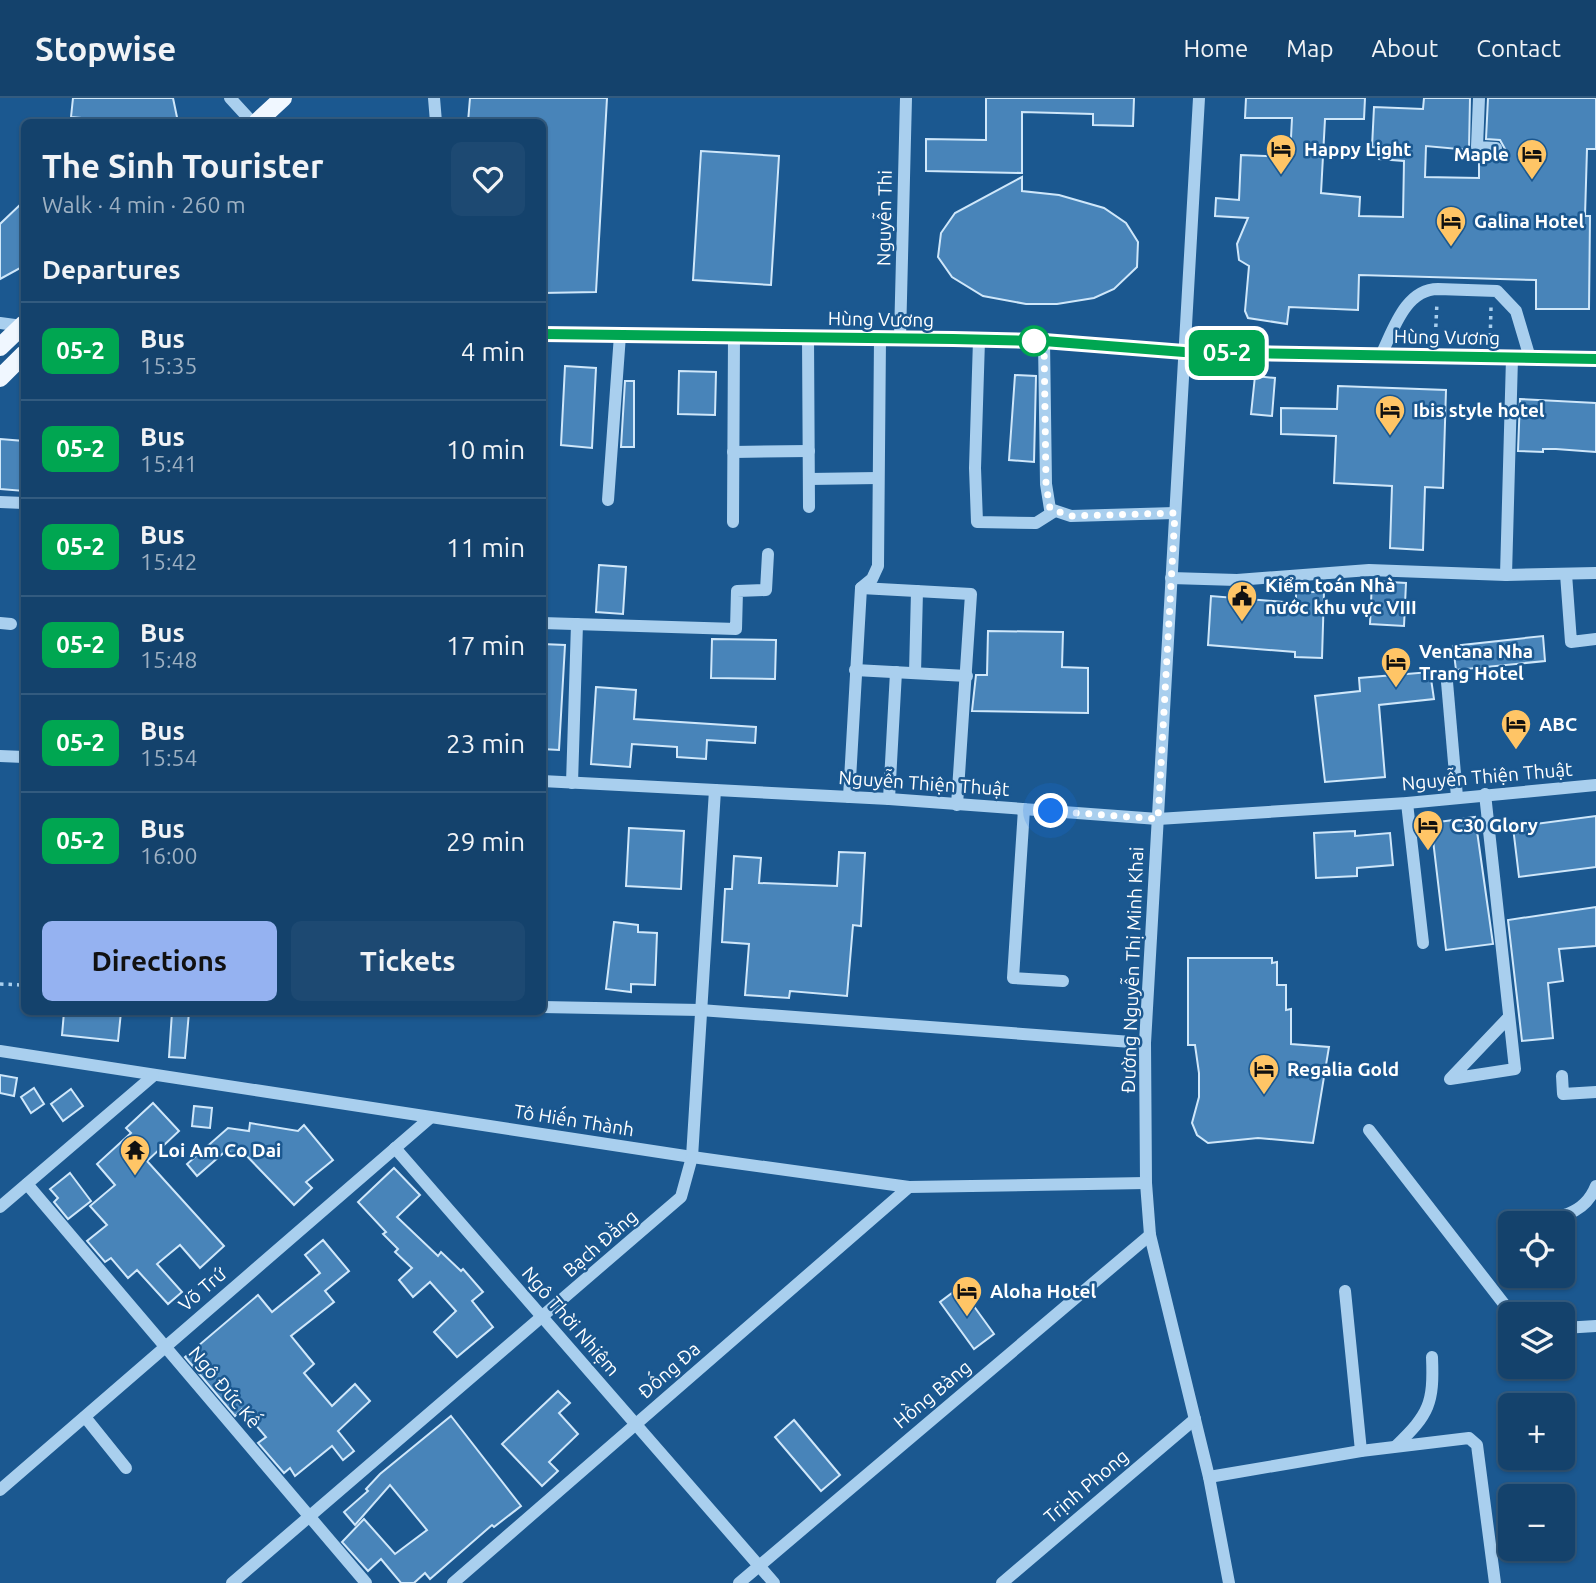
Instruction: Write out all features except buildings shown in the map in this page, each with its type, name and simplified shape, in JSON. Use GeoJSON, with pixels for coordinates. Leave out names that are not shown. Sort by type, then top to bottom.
{"type":"FeatureCollection","features":[{"type":"Feature","properties":{"kind":"main road"},"geometry":{"type":"LineString","coordinates":[[258,119],[283,98]]}},
{"type":"Feature","properties":{"kind":"main road"},"geometry":{"type":"LineString","coordinates":[[0,347],[21,328]]}},
{"type":"Feature","properties":{"kind":"main road"},"geometry":{"type":"LineString","coordinates":[[0,378],[21,357]]}},
{"type":"Feature","properties":{"kind":"street"},"geometry":{"type":"LineString","coordinates":[[230,98],[252,119]]}},
{"type":"Feature","properties":{"kind":"street"},"geometry":{"type":"LineString","coordinates":[[434,98],[436,119]]}},
{"type":"Feature","properties":{"kind":"street","name":"Nguyễn Thi"},"geometry":{"type":"LineString","coordinates":[[900,338],[906,98]]}},
{"type":"Feature","properties":{"kind":"street","name":"Đường Nguyễn Thị Minh Khai"},"geometry":{"type":"LineString","coordinates":[[1199,98],[1145,1044],[1146,1183],[1150,1235],[1209,1477],[1229,1583]]}},
{"type":"Feature","properties":{"kind":"street"},"geometry":{"type":"LineString","coordinates":[[1479,98],[1477,147],[1496,148]]}},
{"type":"Feature","properties":{"kind":"street"},"geometry":{"type":"LineString","coordinates":[[1381,355],[1407,303],[1429,289],[1491,290],[1497,291],[1516,311],[1530,358]]}},
{"type":"Feature","properties":{"kind":"street"},"geometry":{"type":"LineString","coordinates":[[0,323],[21,325]]}},
{"type":"Feature","properties":{"kind":"street","name":"Hùng Vương"},"geometry":{"type":"LineString","coordinates":[[546,334],[1044,341],[1184,352],[1596,359]]}},
{"type":"Feature","properties":{"kind":"street"},"geometry":{"type":"LineString","coordinates":[[608,500],[620,335]]}},
{"type":"Feature","properties":{"kind":"street"},"geometry":{"type":"LineString","coordinates":[[733,522],[734,336]]}},
{"type":"Feature","properties":{"kind":"street"},"geometry":{"type":"LineString","coordinates":[[808,337],[809,507]]}},
{"type":"Feature","properties":{"kind":"street"},"geometry":{"type":"LineString","coordinates":[[849,797],[861,588],[872,579],[878,566],[880,338]]}},
{"type":"Feature","properties":{"kind":"street"},"geometry":{"type":"LineString","coordinates":[[979,340],[975,468],[977,522],[1036,523],[1055,511]]}},
{"type":"Feature","properties":{"kind":"street"},"geometry":{"type":"LineString","coordinates":[[1044,341],[1046,484],[1050,509],[1071,516],[1175,513]]}},
{"type":"Feature","properties":{"kind":"street"},"geometry":{"type":"LineString","coordinates":[[1506,575],[1513,358]]}},
{"type":"Feature","properties":{"kind":"street"},"geometry":{"type":"LineString","coordinates":[[733,452],[809,451]]}},
{"type":"Feature","properties":{"kind":"street"},"geometry":{"type":"LineString","coordinates":[[809,479],[878,478]]}},
{"type":"Feature","properties":{"kind":"street"},"geometry":{"type":"LineString","coordinates":[[0,502],[21,503]]}},
{"type":"Feature","properties":{"kind":"street"},"geometry":{"type":"LineString","coordinates":[[546,623],[736,629],[737,591],[766,590],[768,554]]}},
{"type":"Feature","properties":{"kind":"street"},"geometry":{"type":"LineString","coordinates":[[1171,578],[1237,580],[1369,569],[1506,575],[1596,573]]}},
{"type":"Feature","properties":{"kind":"street"},"geometry":{"type":"LineString","coordinates":[[1566,574],[1571,642],[1596,639]]}},
{"type":"Feature","properties":{"kind":"street"},"geometry":{"type":"LineString","coordinates":[[861,588],[971,594],[957,804]]}},
{"type":"Feature","properties":{"kind":"street"},"geometry":{"type":"LineString","coordinates":[[915,673],[917,591]]}},
{"type":"Feature","properties":{"kind":"street"},"geometry":{"type":"LineString","coordinates":[[572,783],[577,624]]}},
{"type":"Feature","properties":{"kind":"street"},"geometry":{"type":"LineString","coordinates":[[855,670],[967,676]]}},
{"type":"Feature","properties":{"kind":"street"},"geometry":{"type":"LineString","coordinates":[[889,799],[896,672]]}},
{"type":"Feature","properties":{"kind":"street"},"geometry":{"type":"LineString","coordinates":[[1447,682],[1457,797]]}},
{"type":"Feature","properties":{"kind":"street"},"geometry":{"type":"LineString","coordinates":[[0,756],[21,757]]}},
{"type":"Feature","properties":{"kind":"street","name":"Nguyễn Thiện Thuật"},"geometry":{"type":"LineString","coordinates":[[546,781],[889,799],[1158,819],[1407,803],[1596,785]]}},
{"type":"Feature","properties":{"kind":"street","name":"Bạch Đằng"},"geometry":{"type":"LineString","coordinates":[[232,1583],[681,1197],[692,1157],[715,790]]}},
{"type":"Feature","properties":{"kind":"street"},"geometry":{"type":"LineString","coordinates":[[1485,794],[1515,1069],[1450,1079],[1509,1017]]}},
{"type":"Feature","properties":{"kind":"street"},"geometry":{"type":"LineString","coordinates":[[1407,803],[1423,943]]}},
{"type":"Feature","properties":{"kind":"street"},"geometry":{"type":"LineString","coordinates":[[1024,809],[1013,978],[1063,981]]}},
{"type":"Feature","properties":{"kind":"street"},"geometry":{"type":"LineString","coordinates":[[546,1007],[700,1010],[1145,1044]]}},
{"type":"Feature","properties":{"kind":"street","name":"Tô Hiến Thành"},"geometry":{"type":"LineString","coordinates":[[0,1051],[430,1118],[909,1187],[1146,1183]]}},
{"type":"Feature","properties":{"kind":"street"},"geometry":{"type":"LineString","coordinates":[[0,1207],[153,1076]]}},
{"type":"Feature","properties":{"kind":"street"},"geometry":{"type":"LineString","coordinates":[[1562,1076],[1563,1094],[1596,1092]]}},
{"type":"Feature","properties":{"kind":"street","name":"Võ Trứ"},"geometry":{"type":"LineString","coordinates":[[0,1490],[430,1118]]}},
{"type":"Feature","properties":{"kind":"street"},"geometry":{"type":"LineString","coordinates":[[1369,1130],[1502,1302]]}},
{"type":"Feature","properties":{"kind":"street","name":"Ngô Thời Nhiệm"},"geometry":{"type":"LineString","coordinates":[[395,1148],[774,1583]]}},
{"type":"Feature","properties":{"kind":"street","name":"Ngô Đức Kế"},"geometry":{"type":"LineString","coordinates":[[27,1184],[366,1583]]}},
{"type":"Feature","properties":{"kind":"street"},"geometry":{"type":"LineString","coordinates":[[1574,1211],[1583,1206],[1596,1186]]}},
{"type":"Feature","properties":{"kind":"street","name":"Đống Đa"},"geometry":{"type":"LineString","coordinates":[[453,1583],[909,1187]]}},
{"type":"Feature","properties":{"kind":"street","name":"Hồng Bàng"},"geometry":{"type":"LineString","coordinates":[[739,1583],[1150,1235]]}},
{"type":"Feature","properties":{"kind":"street"},"geometry":{"type":"LineString","coordinates":[[1345,1291],[1361,1451]]}},
{"type":"Feature","properties":{"kind":"street"},"geometry":{"type":"LineString","coordinates":[[1575,1327],[1596,1326]]}},
{"type":"Feature","properties":{"kind":"street"},"geometry":{"type":"LineString","coordinates":[[1396,1447],[1420,1422],[1433,1392],[1432,1357]]}},
{"type":"Feature","properties":{"kind":"street"},"geometry":{"type":"LineString","coordinates":[[85,1417],[126,1468]]}},
{"type":"Feature","properties":{"kind":"street","name":"Trịnh Phong"},"geometry":{"type":"LineString","coordinates":[[1002,1583],[1195,1419]]}},
{"type":"Feature","properties":{"kind":"street"},"geometry":{"type":"LineString","coordinates":[[1209,1477],[1361,1451],[1469,1438],[1474,1440],[1495,1583]]}},
{"type":"Feature","properties":{"kind":"path"},"geometry":{"type":"LineString","coordinates":[[1434,356],[1438,289]]}},
{"type":"Feature","properties":{"kind":"path"},"geometry":{"type":"LineString","coordinates":[[1490,357],[1491,290]]}},
{"type":"Feature","properties":{"kind":"path"},"geometry":{"type":"LineString","coordinates":[[0,984],[21,985]]}},
{"type":"Feature","properties":{"kind":"bus line","name":"05-2"},"geometry":{"type":"LineString","coordinates":[[546,334],[1044,341],[1184,352],[1596,359]]}},
{"type":"Feature","properties":{"kind":"place","name":"Happy Light"},"geometry":{"type":"Point","coordinates":[1281,176]}},
{"type":"Feature","properties":{"kind":"place","name":"Maple"},"geometry":{"type":"Point","coordinates":[1532,181]}},
{"type":"Feature","properties":{"kind":"place","name":"Galina Hotel"},"geometry":{"type":"Point","coordinates":[1451,248]}},
{"type":"Feature","properties":{"kind":"place","name":"Ibis style hotel"},"geometry":{"type":"Point","coordinates":[1390,437]}},
{"type":"Feature","properties":{"kind":"place","name":"Kiểm toán Nhà nước khu vực VIII"},"geometry":{"type":"Point","coordinates":[1242,623]}},
{"type":"Feature","properties":{"kind":"place","name":"Ventana Nha Trang Hotel"},"geometry":{"type":"Point","coordinates":[1396,689]}},
{"type":"Feature","properties":{"kind":"place","name":"ABC"},"geometry":{"type":"Point","coordinates":[1516,751]}},
{"type":"Feature","properties":{"kind":"place","name":"C30 Glory"},"geometry":{"type":"Point","coordinates":[1428,852]}},
{"type":"Feature","properties":{"kind":"place","name":"Regalia Gold"},"geometry":{"type":"Point","coordinates":[1264,1096]}},
{"type":"Feature","properties":{"kind":"place","name":"Loi Am Co Dai"},"geometry":{"type":"Point","coordinates":[135,1177]}},
{"type":"Feature","properties":{"kind":"place","name":"Aloha Hotel"},"geometry":{"type":"Point","coordinates":[967,1318]}},
{"type":"Feature","properties":{"kind":"route"},"geometry":{"type":"LineString","coordinates":[[1034,341],[1044,341],[1044,435],[1050,509],[1071,516],[1175,513],[1158,819],[1051,811]]}}]}
